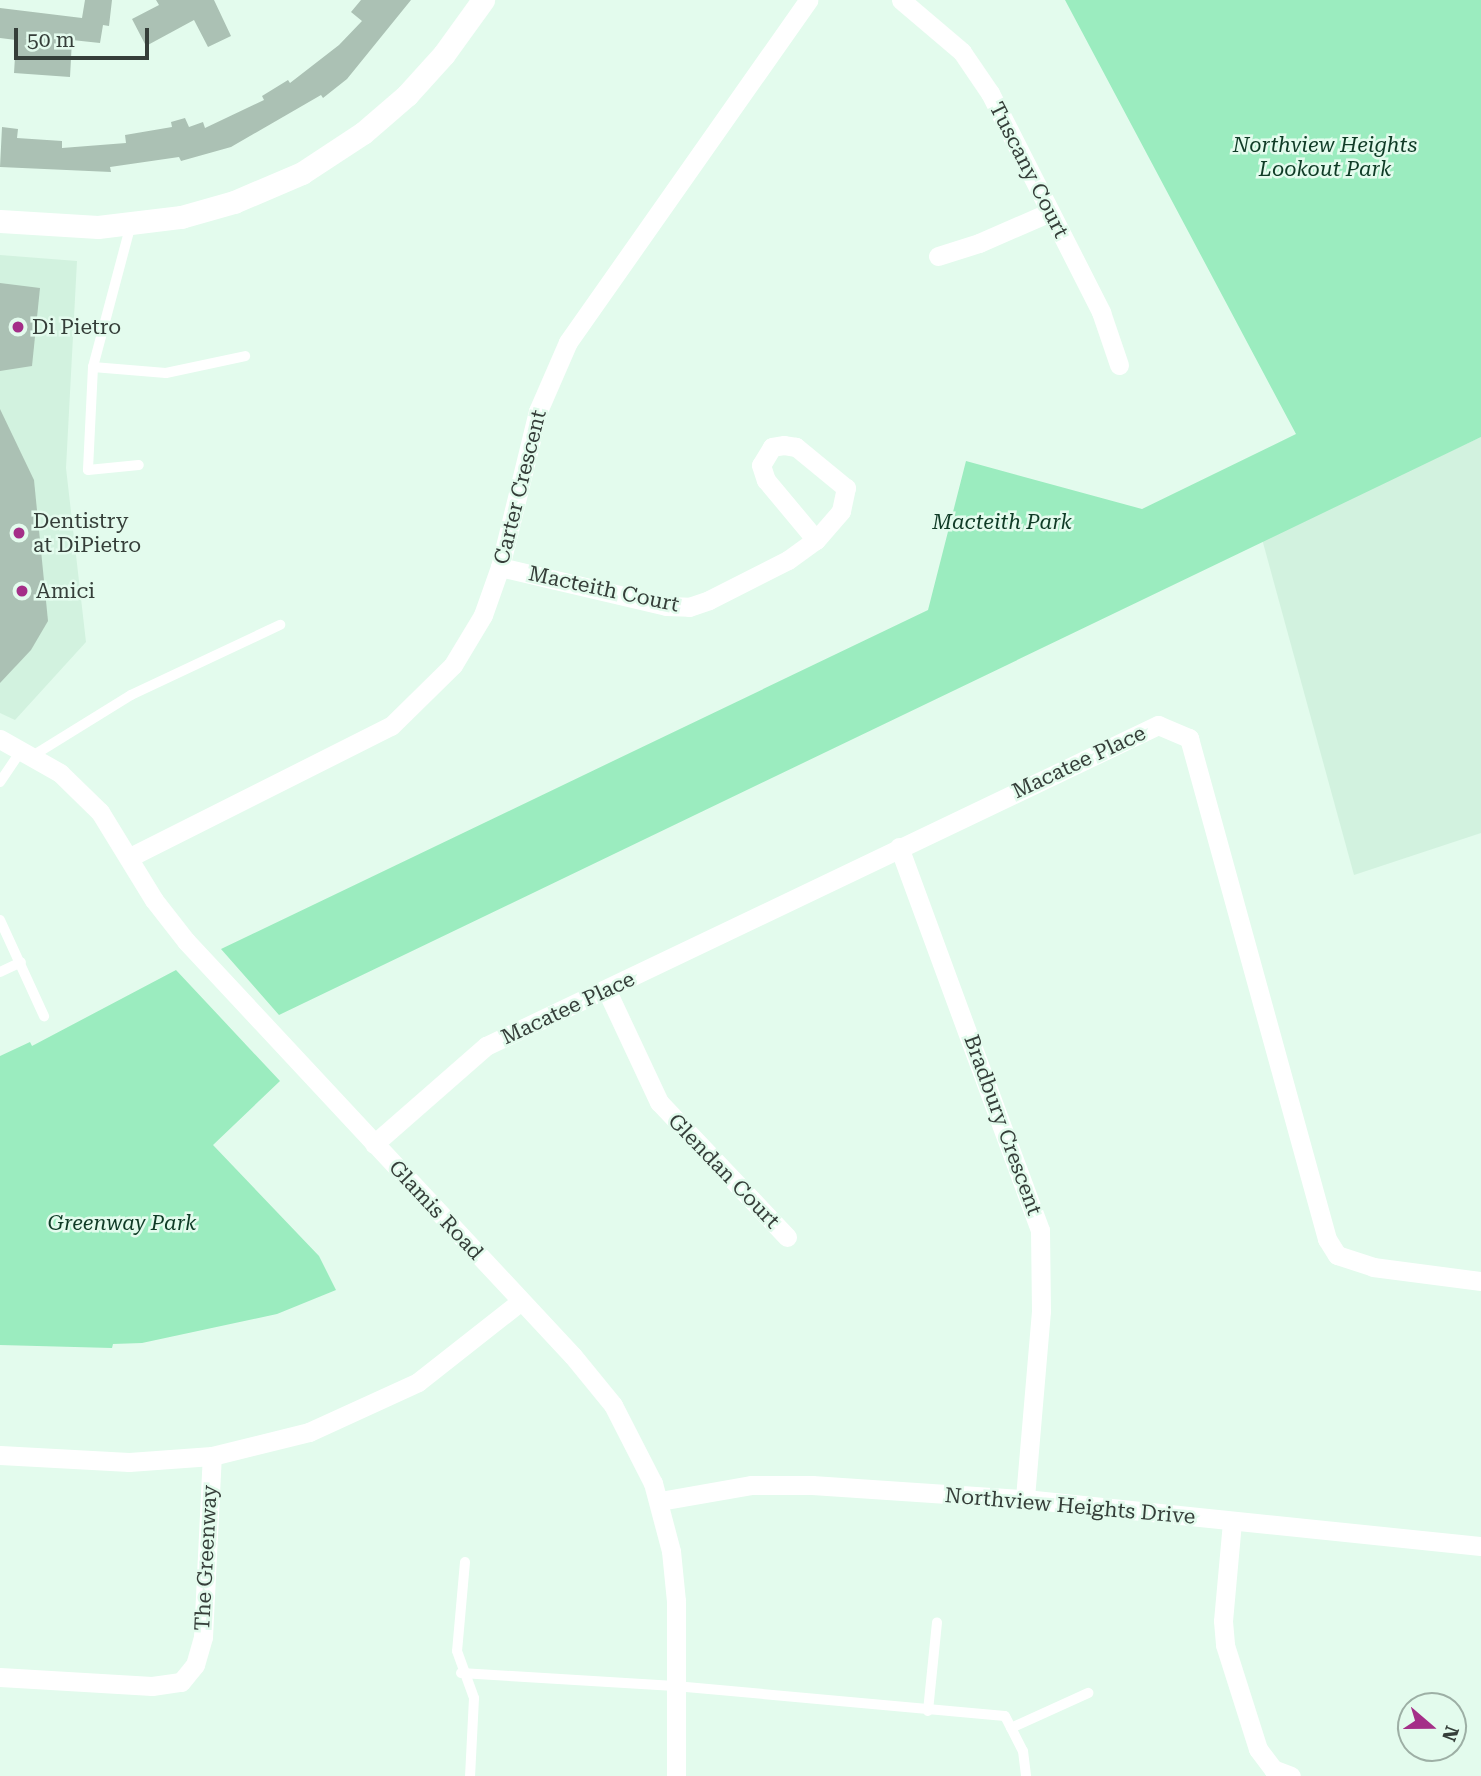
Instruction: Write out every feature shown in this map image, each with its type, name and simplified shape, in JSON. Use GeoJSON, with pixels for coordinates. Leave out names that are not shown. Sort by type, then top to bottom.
{"type":"FeatureCollection","features":[{"type":"Feature","properties":{"kind":"street"},"geometry":{"type":"LineString","coordinates":[[0,221],[51,227],[131,224],[234,202],[302,173],[363,133],[407,95],[444,54],[483,0]]}},
{"type":"Feature","properties":{"kind":"street","name":"Carter Crescent"},"geometry":{"type":"LineString","coordinates":[[130,857],[391,726],[426,696],[453,665],[483,615],[500,567],[538,411],[568,342],[808,0]]}},
{"type":"Feature","properties":{"kind":"street","name":"Tuscany Court"},"geometry":{"type":"LineString","coordinates":[[901,0],[962,52],[990,93],[1101,312],[1119,365]]}},
{"type":"Feature","properties":{"kind":"street"},"geometry":{"type":"LineString","coordinates":[[938,256],[979,243],[1050,212]]}},
{"type":"Feature","properties":{"kind":"street","name":"Macteith Court"},"geometry":{"type":"LineString","coordinates":[[500,567],[666,606],[689,607],[736,588],[816,540],[841,511],[846,488],[796,447],[772,447],[761,465],[766,480],[816,540]]}},
{"type":"Feature","properties":{"kind":"street","name":"Macatee Place"},"geometry":{"type":"LineString","coordinates":[[374,1144],[486,1046],[607,991],[899,847],[1158,725],[1189,738],[1327,1239],[1337,1255],[1354,1263],[1481,1281]]}},
{"type":"Feature","properties":{"kind":"street","name":"Glamis Road"},"geometry":{"type":"LineString","coordinates":[[0,738],[28,752],[81,792],[130,857],[154,900],[186,942],[522,1301],[613,1405],[640,1451],[660,1501],[676,1601],[676,1776]]}},
{"type":"Feature","properties":{"kind":"street","name":"Bradbury Crescent"},"geometry":{"type":"LineString","coordinates":[[899,847],[1040,1230],[1041,1311],[1025,1499]]}},
{"type":"Feature","properties":{"kind":"street","name":"Glendan Court"},"geometry":{"type":"LineString","coordinates":[[607,991],[659,1102],[787,1237]]}},
{"type":"Feature","properties":{"kind":"street","name":"The Greenway"},"geometry":{"type":"LineString","coordinates":[[0,1455],[129,1462],[212,1457],[309,1432],[363,1410],[418,1382],[522,1301]]}},
{"type":"Feature","properties":{"kind":"street","name":"The Greenway"},"geometry":{"type":"LineString","coordinates":[[0,1677],[152,1686],[181,1682],[195,1665],[203,1637],[212,1457]]}},
{"type":"Feature","properties":{"kind":"street","name":"Northview Heights Drive"},"geometry":{"type":"LineString","coordinates":[[660,1501],[751,1485],[1025,1499],[1481,1546]]}},
{"type":"Feature","properties":{"kind":"street"},"geometry":{"type":"LineString","coordinates":[[1231,1522],[1223,1621],[1225,1645],[1258,1749],[1273,1769],[1291,1776]]}},
{"type":"Feature","properties":{"kind":"lane"},"geometry":{"type":"LineString","coordinates":[[131,224],[93,367],[88,470],[139,465]]}},
{"type":"Feature","properties":{"kind":"lane"},"geometry":{"type":"LineString","coordinates":[[93,367],[166,373],[245,356]]}},
{"type":"Feature","properties":{"kind":"lane"},"geometry":{"type":"LineString","coordinates":[[0,782],[28,752],[131,695],[280,625]]}},
{"type":"Feature","properties":{"kind":"lane"},"geometry":{"type":"LineString","coordinates":[[0,920],[44,1016]]}},
{"type":"Feature","properties":{"kind":"lane"},"geometry":{"type":"LineString","coordinates":[[0,972],[21,962]]}},
{"type":"Feature","properties":{"kind":"lane"},"geometry":{"type":"LineString","coordinates":[[465,1562],[457,1651],[461,1673],[474,1698],[470,1776]]}},
{"type":"Feature","properties":{"kind":"lane"},"geometry":{"type":"LineString","coordinates":[[928,1711],[937,1622]]}},
{"type":"Feature","properties":{"kind":"lane"},"geometry":{"type":"LineString","coordinates":[[461,1673],[675,1686],[1005,1716],[1023,1751],[1026,1776]]}},
{"type":"Feature","properties":{"kind":"lane"},"geometry":{"type":"LineString","coordinates":[[1011,1728],[1088,1693]]}},
{"type":"Feature","properties":{"kind":"shaded area"},"geometry":{"type":"Polygon","coordinates":[[[0,255],[77,261],[66,468],[86,642],[15,720],[0,713],[0,255]]]}},
{"type":"Feature","properties":{"kind":"shaded area"},"geometry":{"type":"Polygon","coordinates":[[[1481,437],[1481,833],[1354,875],[1262,539],[1481,437]]]}},
{"type":"Feature","properties":{"kind":"green space","name":"Northview Heights Lookout Park"},"geometry":{"type":"Polygon","coordinates":[[[1065,0],[1481,0],[1481,437],[279,1015],[221,949],[928,610],[966,461],[1142,509],[1296,434],[1065,0]]]}},
{"type":"Feature","properties":{"kind":"green space","name":"Greenway Park"},"geometry":{"type":"Polygon","coordinates":[[[176,970],[280,1081],[213,1145],[319,1256],[336,1290],[277,1314],[142,1343],[113,1344],[112,1348],[0,1345],[0,1056],[30,1042],[32,1046],[176,970]]]}},
{"type":"Feature","properties":{"kind":"building"},"geometry":{"type":"Polygon","coordinates":[[[85,0],[112,0],[109,26],[103,25],[100,43],[72,40],[70,77],[14,73],[16,40],[0,38],[0,8],[82,18],[85,0]]]}},
{"type":"Feature","properties":{"kind":"building"},"geometry":{"type":"Polygon","coordinates":[[[156,0],[214,0],[231,36],[208,47],[194,20],[146,46],[132,19],[159,5],[156,0]]]}},
{"type":"Feature","properties":{"kind":"building"},"geometry":{"type":"Polygon","coordinates":[[[361,0],[411,0],[347,79],[323,98],[321,95],[231,147],[181,161],[179,157],[110,167],[111,172],[0,167],[2,127],[18,129],[17,138],[62,141],[62,148],[126,143],[125,135],[172,127],[171,122],[185,118],[189,127],[203,122],[205,128],[264,100],[262,96],[288,80],[290,83],[339,45],[362,21],[351,12],[361,0]]]}},
{"type":"Feature","properties":{"kind":"building","name":"Di Pietro"},"geometry":{"type":"Polygon","coordinates":[[[0,283],[40,288],[32,366],[0,371],[0,283]]]}},
{"type":"Feature","properties":{"kind":"building"},"geometry":{"type":"Polygon","coordinates":[[[0,409],[34,480],[48,621],[31,650],[0,683],[0,409]]]}},
{"type":"Feature","properties":{"kind":"place","name":"Di Pietro"},"geometry":{"type":"Point","coordinates":[18,327]}},
{"type":"Feature","properties":{"kind":"place","name":"Dentistry at DiPietro"},"geometry":{"type":"Point","coordinates":[19,533]}},
{"type":"Feature","properties":{"kind":"place","name":"Amici"},"geometry":{"type":"Point","coordinates":[22,591]}},
{"type":"Feature","properties":{"kind":"park label","name":"Macteith Park"},"geometry":{"type":"Point","coordinates":[1002,522]}}]}
